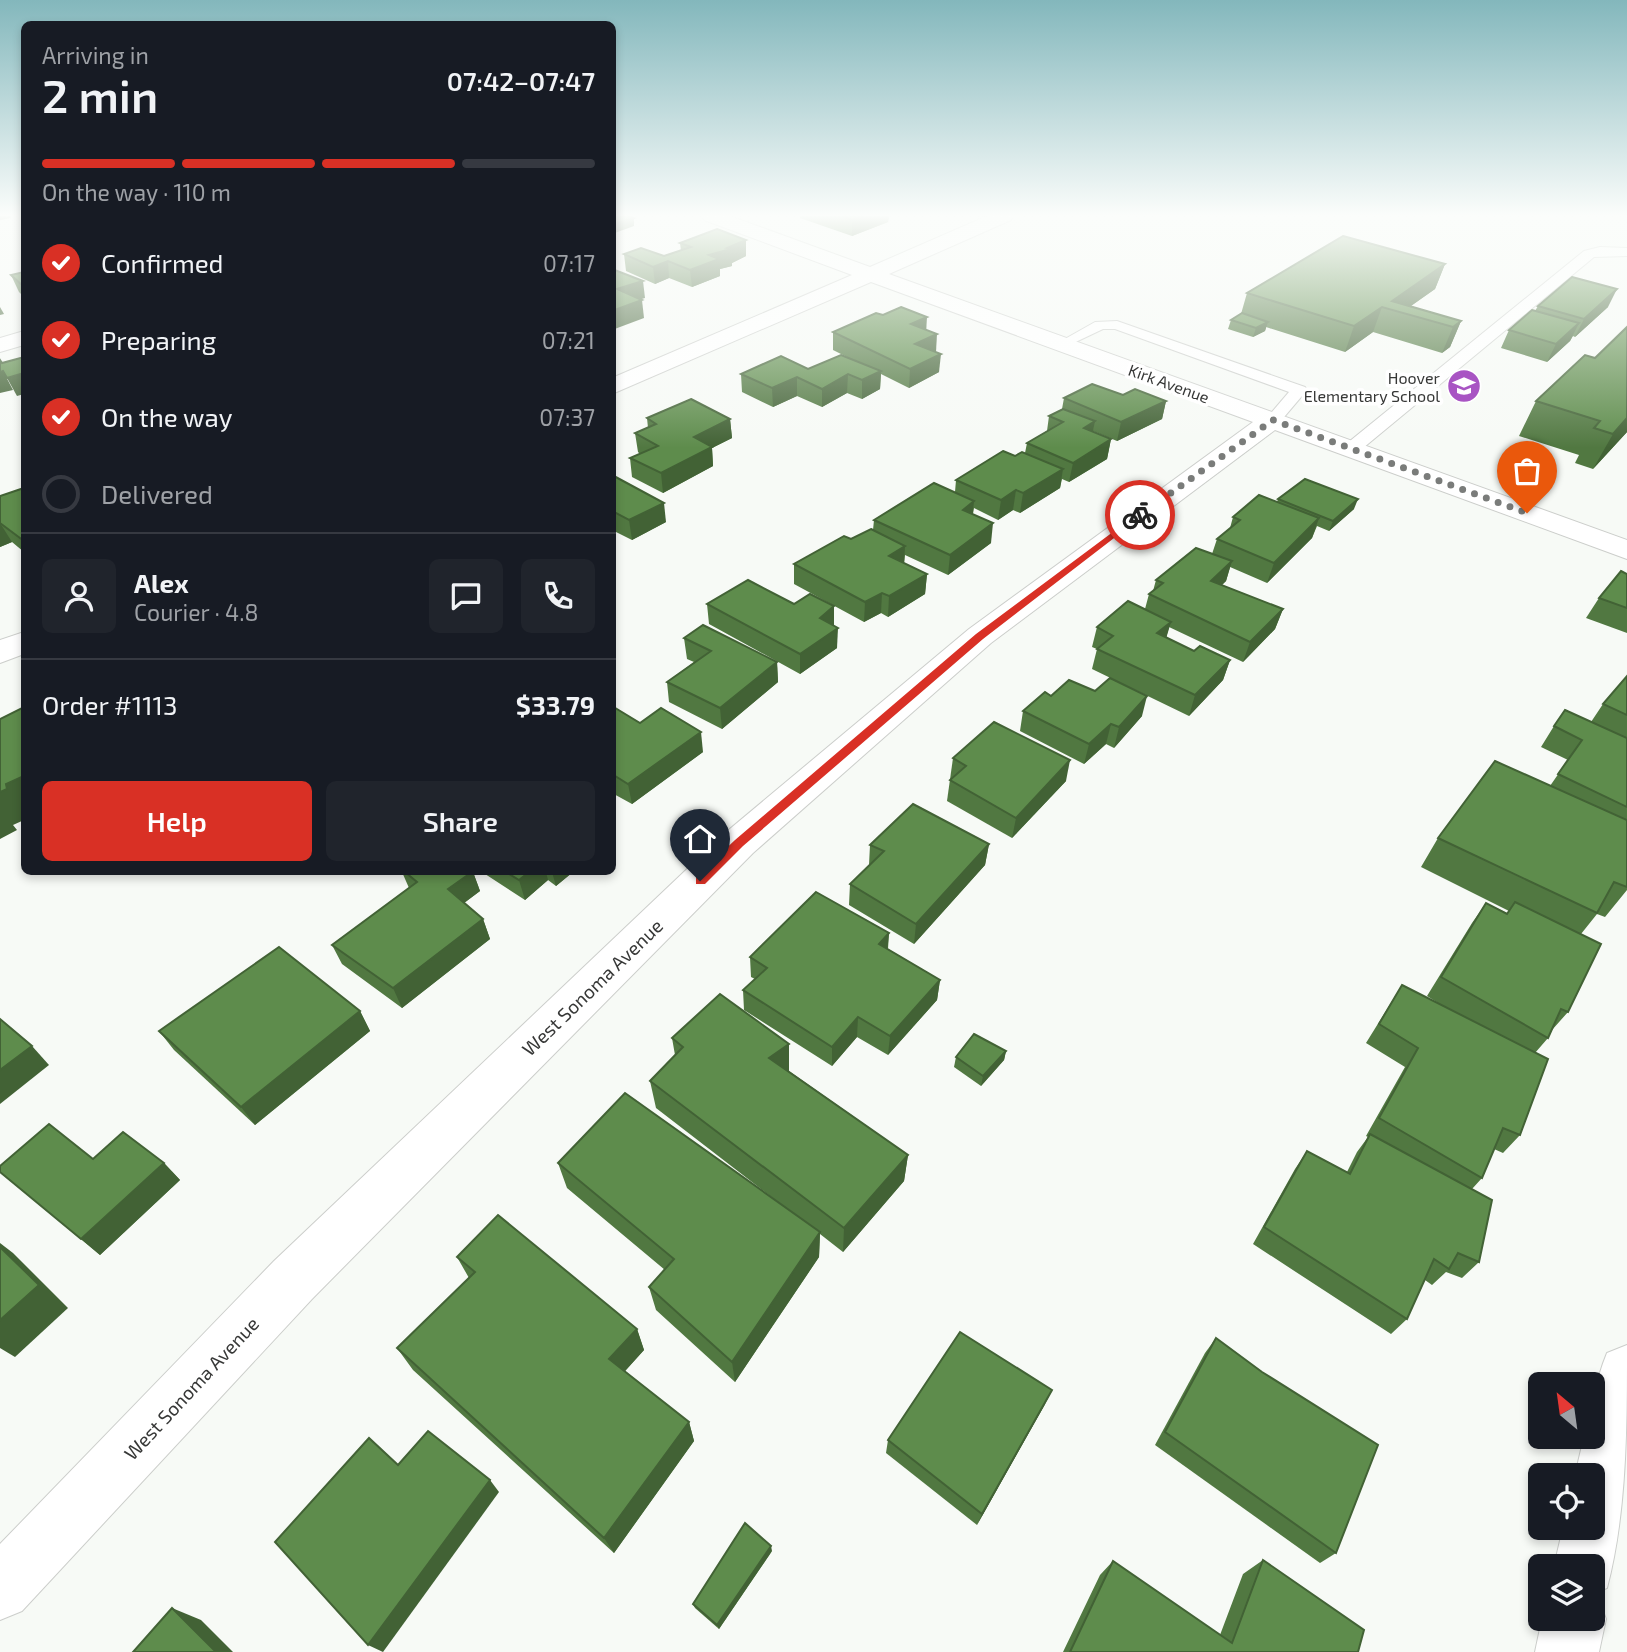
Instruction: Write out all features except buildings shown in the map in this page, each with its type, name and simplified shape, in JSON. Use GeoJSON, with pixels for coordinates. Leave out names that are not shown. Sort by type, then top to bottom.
{"type":"FeatureCollection","features":[{"type":"Feature","properties":{"kind":"street"},"geometry":{"type":"LineString","coordinates":[[616,385],[827,293]]}},
{"type":"Feature","properties":{"kind":"street","name":"Kirk Avenue"},"geometry":{"type":"LineString","coordinates":[[923,293],[1627,550]]}},
{"type":"Feature","properties":{"kind":"street"},"geometry":{"type":"LineString","coordinates":[[0,345],[21,339]]}},
{"type":"Feature","properties":{"kind":"street","name":"West Sonoma Avenue"},"geometry":{"type":"LineString","coordinates":[[0,1590],[293,1280],[739,843],[979,636],[1273,420]]}},
{"type":"Feature","properties":{"kind":"street"},"geometry":{"type":"LineString","coordinates":[[0,653],[21,643]]}},
{"type":"Feature","properties":{"kind":"street"},"geometry":{"type":"LineString","coordinates":[[1588,1554],[1627,1373]]}},
{"type":"Feature","properties":{"kind":"street"},"geometry":{"type":"LineString","coordinates":[[1567,1652],[1571,1631]]}},
{"type":"Feature","properties":{"kind":"lane"},"geometry":{"type":"LineString","coordinates":[[1351,449],[1542,293]]}},
{"type":"Feature","properties":{"kind":"lane"},"geometry":{"type":"LineString","coordinates":[[1063,344],[1100,325],[1117,325],[1299,390],[1273,420]]}},
{"type":"Feature","properties":{"kind":"way so far"},"geometry":{"type":"LineString","coordinates":[[1140,515],[1273,420],[1527,513]]}},
{"type":"Feature","properties":{"kind":"place","name":"Hoover Elementary School"},"geometry":{"type":"Point","coordinates":[1464,386]}},
{"type":"Feature","properties":{"kind":"route"},"geometry":{"type":"LineString","coordinates":[[700,881],[739,843],[979,636],[1140,515]]}}]}
